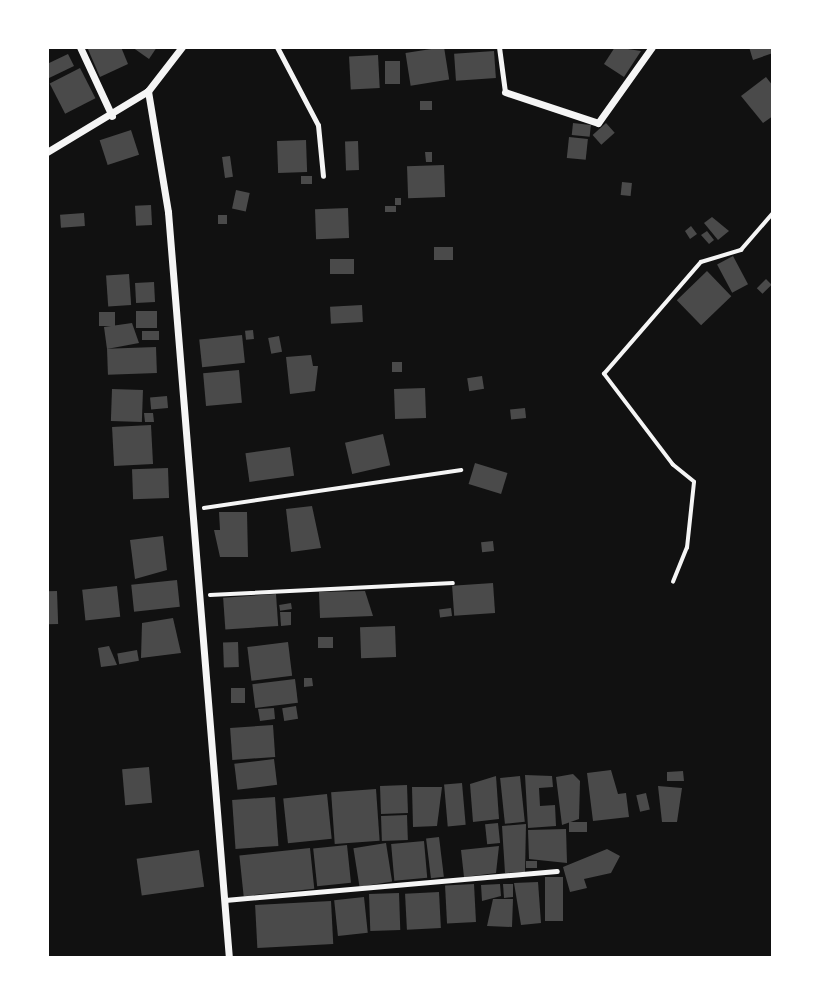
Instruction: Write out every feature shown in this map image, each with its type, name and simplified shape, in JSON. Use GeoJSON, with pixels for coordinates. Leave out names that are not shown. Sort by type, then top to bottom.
{"type":"FeatureCollection","features":[{"type":"Feature","properties":{"kind":"street"},"geometry":{"type":"LineString","coordinates":[[80,47],[112,116]]}},
{"type":"Feature","properties":{"kind":"street"},"geometry":{"type":"LineString","coordinates":[[47,152],[112,116],[148,90],[182,47]]}},
{"type":"Feature","properties":{"kind":"street"},"geometry":{"type":"LineString","coordinates":[[505,92],[598,123],[652,47]]}},
{"type":"Feature","properties":{"kind":"street"},"geometry":{"type":"LineString","coordinates":[[148,90],[168,212],[229,958]]}},
{"type":"Feature","properties":{"kind":"lane"},"geometry":{"type":"LineString","coordinates":[[277,47],[318,125],[323,176]]}},
{"type":"Feature","properties":{"kind":"lane"},"geometry":{"type":"LineString","coordinates":[[499,47],[505,92]]}},
{"type":"Feature","properties":{"kind":"lane"},"geometry":{"type":"LineString","coordinates":[[225,900],[557,871]]}},
{"type":"Feature","properties":{"kind":"path"},"geometry":{"type":"LineString","coordinates":[[673,582],[687,548],[694,482],[673,465],[604,374],[701,262],[741,250],[773,213]]}},
{"type":"Feature","properties":{"kind":"path"},"geometry":{"type":"LineString","coordinates":[[192,510],[461,470]]}},
{"type":"Feature","properties":{"kind":"path"},"geometry":{"type":"LineString","coordinates":[[201,596],[453,583]]}},
{"type":"Feature","properties":{"kind":"building"},"geometry":{"type":"Polygon","coordinates":[[[87,47],[121,47],[128,64],[100,77],[87,47]]]}},
{"type":"Feature","properties":{"kind":"building"},"geometry":{"type":"Polygon","coordinates":[[[132,47],[157,47],[149,59],[132,47]]]}},
{"type":"Feature","properties":{"kind":"building"},"geometry":{"type":"Polygon","coordinates":[[[444,47],[449,80],[411,86],[405,53],[444,47]]]}},
{"type":"Feature","properties":{"kind":"building"},"geometry":{"type":"Polygon","coordinates":[[[615,47],[641,51],[624,77],[604,64],[615,47]]]}},
{"type":"Feature","properties":{"kind":"building"},"geometry":{"type":"Polygon","coordinates":[[[749,47],[773,47],[773,53],[753,60],[749,47]]]}},
{"type":"Feature","properties":{"kind":"building"},"geometry":{"type":"Polygon","coordinates":[[[494,51],[496,78],[456,81],[454,54],[494,51]]]}},
{"type":"Feature","properties":{"kind":"building"},"geometry":{"type":"Polygon","coordinates":[[[68,54],[74,66],[47,79],[47,64],[68,54]]]}},
{"type":"Feature","properties":{"kind":"building"},"geometry":{"type":"Polygon","coordinates":[[[378,55],[380,88],[351,89],[349,57],[378,55]]]}},
{"type":"Feature","properties":{"kind":"building"},"geometry":{"type":"Polygon","coordinates":[[[385,61],[400,61],[400,84],[385,84],[385,61]]]}},
{"type":"Feature","properties":{"kind":"building"},"geometry":{"type":"Polygon","coordinates":[[[80,68],[95,98],[65,114],[50,83],[80,68]]]}},
{"type":"Feature","properties":{"kind":"building"},"geometry":{"type":"Polygon","coordinates":[[[766,77],[773,86],[773,116],[763,123],[741,96],[766,77]]]}},
{"type":"Feature","properties":{"kind":"building"},"geometry":{"type":"Polygon","coordinates":[[[420,101],[432,101],[432,110],[420,110],[420,101]]]}},
{"type":"Feature","properties":{"kind":"building"},"geometry":{"type":"Polygon","coordinates":[[[573,123],[591,125],[590,137],[572,135],[573,123]]]}},
{"type":"Feature","properties":{"kind":"building"},"geometry":{"type":"Polygon","coordinates":[[[606,123],[615,133],[601,145],[593,135],[606,123]]]}},
{"type":"Feature","properties":{"kind":"building"},"geometry":{"type":"Polygon","coordinates":[[[131,130],[139,155],[108,165],[100,140],[131,130]]]}},
{"type":"Feature","properties":{"kind":"building"},"geometry":{"type":"Polygon","coordinates":[[[569,137],[588,139],[586,160],[567,158],[569,137]]]}},
{"type":"Feature","properties":{"kind":"building"},"geometry":{"type":"Polygon","coordinates":[[[306,140],[307,172],[278,173],[277,141],[306,140]]]}},
{"type":"Feature","properties":{"kind":"building"},"geometry":{"type":"Polygon","coordinates":[[[345,141],[358,141],[359,170],[346,170],[345,141]]]}},
{"type":"Feature","properties":{"kind":"building"},"geometry":{"type":"Polygon","coordinates":[[[425,152],[432,152],[432,162],[426,162],[425,152]]]}},
{"type":"Feature","properties":{"kind":"building"},"geometry":{"type":"Polygon","coordinates":[[[230,156],[233,177],[225,178],[222,157],[230,156]]]}},
{"type":"Feature","properties":{"kind":"building"},"geometry":{"type":"Polygon","coordinates":[[[444,165],[445,197],[408,198],[407,166],[444,165]]]}},
{"type":"Feature","properties":{"kind":"building"},"geometry":{"type":"Polygon","coordinates":[[[301,176],[312,176],[312,184],[301,184],[301,176]]]}},
{"type":"Feature","properties":{"kind":"building"},"geometry":{"type":"Polygon","coordinates":[[[622,182],[632,183],[631,196],[621,195],[622,182]]]}},
{"type":"Feature","properties":{"kind":"building"},"geometry":{"type":"Polygon","coordinates":[[[236,190],[250,193],[246,211],[232,209],[236,190]]]}},
{"type":"Feature","properties":{"kind":"building"},"geometry":{"type":"Polygon","coordinates":[[[395,198],[401,198],[401,205],[395,205],[395,198]]]}},
{"type":"Feature","properties":{"kind":"building"},"geometry":{"type":"Polygon","coordinates":[[[151,205],[152,225],[136,226],[135,206],[151,205]]]}},
{"type":"Feature","properties":{"kind":"building"},"geometry":{"type":"Polygon","coordinates":[[[385,206],[396,206],[396,212],[385,212],[385,206]]]}},
{"type":"Feature","properties":{"kind":"building"},"geometry":{"type":"Polygon","coordinates":[[[348,208],[349,238],[316,239],[315,209],[348,208]]]}},
{"type":"Feature","properties":{"kind":"building"},"geometry":{"type":"Polygon","coordinates":[[[84,213],[85,226],[61,228],[60,215],[84,213]]]}},
{"type":"Feature","properties":{"kind":"building"},"geometry":{"type":"Polygon","coordinates":[[[218,215],[227,215],[227,224],[218,224],[218,215]]]}},
{"type":"Feature","properties":{"kind":"building"},"geometry":{"type":"Polygon","coordinates":[[[712,217],[729,231],[718,240],[704,223],[712,217]]]}},
{"type":"Feature","properties":{"kind":"building"},"geometry":{"type":"Polygon","coordinates":[[[691,226],[697,234],[690,239],[685,231],[691,226]]]}},
{"type":"Feature","properties":{"kind":"building"},"geometry":{"type":"Polygon","coordinates":[[[707,231],[714,240],[709,244],[701,235],[707,231]]]}},
{"type":"Feature","properties":{"kind":"building"},"geometry":{"type":"Polygon","coordinates":[[[434,247],[453,247],[453,260],[434,260],[434,247]]]}},
{"type":"Feature","properties":{"kind":"building"},"geometry":{"type":"Polygon","coordinates":[[[733,256],[748,284],[732,293],[717,264],[733,256]]]}},
{"type":"Feature","properties":{"kind":"building"},"geometry":{"type":"Polygon","coordinates":[[[330,259],[354,259],[354,274],[330,274],[330,259]]]}},
{"type":"Feature","properties":{"kind":"building"},"geometry":{"type":"Polygon","coordinates":[[[707,271],[731,296],[701,325],[677,300],[707,271]]]}},
{"type":"Feature","properties":{"kind":"building"},"geometry":{"type":"Polygon","coordinates":[[[129,274],[131,305],[108,307],[106,276],[129,274]]]}},
{"type":"Feature","properties":{"kind":"building"},"geometry":{"type":"Polygon","coordinates":[[[766,279],[772,285],[762,294],[757,288],[766,279]]]}},
{"type":"Feature","properties":{"kind":"building"},"geometry":{"type":"Polygon","coordinates":[[[154,282],[155,302],[136,303],[135,283],[154,282]]]}},
{"type":"Feature","properties":{"kind":"building"},"geometry":{"type":"Polygon","coordinates":[[[362,305],[363,322],[331,324],[330,307],[362,305]]]}},
{"type":"Feature","properties":{"kind":"building"},"geometry":{"type":"Polygon","coordinates":[[[136,311],[157,311],[157,328],[136,328],[136,311]]]}},
{"type":"Feature","properties":{"kind":"building"},"geometry":{"type":"Polygon","coordinates":[[[99,312],[115,312],[115,326],[99,326],[99,312]]]}},
{"type":"Feature","properties":{"kind":"building"},"geometry":{"type":"Polygon","coordinates":[[[132,323],[139,343],[107,349],[104,327],[132,323]]]}},
{"type":"Feature","properties":{"kind":"building"},"geometry":{"type":"Polygon","coordinates":[[[253,330],[254,339],[246,340],[245,331],[253,330]]]}},
{"type":"Feature","properties":{"kind":"building"},"geometry":{"type":"Polygon","coordinates":[[[142,331],[159,331],[159,340],[142,340],[142,331]]]}},
{"type":"Feature","properties":{"kind":"building"},"geometry":{"type":"Polygon","coordinates":[[[242,335],[245,363],[202,367],[199,339],[242,335]]]}},
{"type":"Feature","properties":{"kind":"building"},"geometry":{"type":"Polygon","coordinates":[[[279,336],[282,352],[271,354],[268,338],[279,336]]]}},
{"type":"Feature","properties":{"kind":"building"},"geometry":{"type":"Polygon","coordinates":[[[156,347],[157,373],[108,375],[107,349],[156,347]]]}},
{"type":"Feature","properties":{"kind":"building"},"geometry":{"type":"Polygon","coordinates":[[[311,355],[313,366],[318,366],[315,391],[290,394],[286,357],[311,355]]]}},
{"type":"Feature","properties":{"kind":"building"},"geometry":{"type":"Polygon","coordinates":[[[392,362],[402,362],[402,372],[392,372],[392,362]]]}},
{"type":"Feature","properties":{"kind":"building"},"geometry":{"type":"Polygon","coordinates":[[[239,370],[242,403],[206,406],[203,373],[239,370]]]}},
{"type":"Feature","properties":{"kind":"building"},"geometry":{"type":"Polygon","coordinates":[[[482,376],[484,389],[469,391],[467,378],[482,376]]]}},
{"type":"Feature","properties":{"kind":"building"},"geometry":{"type":"Polygon","coordinates":[[[425,388],[426,418],[395,419],[394,389],[425,388]]]}},
{"type":"Feature","properties":{"kind":"building"},"geometry":{"type":"Polygon","coordinates":[[[112,389],[143,390],[142,422],[111,421],[112,389]]]}},
{"type":"Feature","properties":{"kind":"building"},"geometry":{"type":"Polygon","coordinates":[[[167,396],[168,408],[151,409],[150,397],[167,396]]]}},
{"type":"Feature","properties":{"kind":"building"},"geometry":{"type":"Polygon","coordinates":[[[525,408],[526,418],[511,420],[510,410],[525,408]]]}},
{"type":"Feature","properties":{"kind":"building"},"geometry":{"type":"Polygon","coordinates":[[[144,413],[153,413],[154,422],[145,422],[144,413]]]}},
{"type":"Feature","properties":{"kind":"building"},"geometry":{"type":"Polygon","coordinates":[[[151,425],[153,464],[114,466],[112,427],[151,425]]]}},
{"type":"Feature","properties":{"kind":"building"},"geometry":{"type":"Polygon","coordinates":[[[383,434],[390,465],[352,474],[345,443],[383,434]]]}},
{"type":"Feature","properties":{"kind":"building"},"geometry":{"type":"Polygon","coordinates":[[[290,447],[294,476],[249,482],[245,453],[290,447]]]}},
{"type":"Feature","properties":{"kind":"building"},"geometry":{"type":"Polygon","coordinates":[[[475,463],[508,473],[501,494],[469,484],[475,463]]]}},
{"type":"Feature","properties":{"kind":"building"},"geometry":{"type":"Polygon","coordinates":[[[168,468],[169,498],[133,499],[132,469],[168,468]]]}},
{"type":"Feature","properties":{"kind":"building"},"geometry":{"type":"Polygon","coordinates":[[[312,506],[321,548],[291,552],[286,509],[312,506]]]}},
{"type":"Feature","properties":{"kind":"building"},"geometry":{"type":"Polygon","coordinates":[[[219,512],[247,512],[248,557],[220,557],[214,530],[220,530],[219,512]]]}},
{"type":"Feature","properties":{"kind":"building"},"geometry":{"type":"Polygon","coordinates":[[[163,536],[167,570],[135,579],[130,540],[163,536]]]}},
{"type":"Feature","properties":{"kind":"building"},"geometry":{"type":"Polygon","coordinates":[[[493,541],[494,551],[482,552],[481,542],[493,541]]]}},
{"type":"Feature","properties":{"kind":"building"},"geometry":{"type":"Polygon","coordinates":[[[177,580],[180,607],[134,612],[131,585],[177,580]]]}},
{"type":"Feature","properties":{"kind":"building"},"geometry":{"type":"Polygon","coordinates":[[[493,583],[495,613],[454,616],[452,586],[493,583]]]}},
{"type":"Feature","properties":{"kind":"building"},"geometry":{"type":"Polygon","coordinates":[[[117,586],[120,617],[85,620],[82,590],[117,586]]]}},
{"type":"Feature","properties":{"kind":"building"},"geometry":{"type":"Polygon","coordinates":[[[47,591],[57,591],[58,624],[48,624],[47,591]]]}},
{"type":"Feature","properties":{"kind":"building"},"geometry":{"type":"Polygon","coordinates":[[[365,591],[373,616],[320,618],[319,592],[365,591]]]}},
{"type":"Feature","properties":{"kind":"building"},"geometry":{"type":"Polygon","coordinates":[[[276,594],[278,626],[225,630],[223,598],[276,594]]]}},
{"type":"Feature","properties":{"kind":"building"},"geometry":{"type":"Polygon","coordinates":[[[291,603],[292,609],[280,611],[279,605],[291,603]]]}},
{"type":"Feature","properties":{"kind":"building"},"geometry":{"type":"Polygon","coordinates":[[[451,608],[452,616],[440,617],[439,609],[451,608]]]}},
{"type":"Feature","properties":{"kind":"building"},"geometry":{"type":"Polygon","coordinates":[[[280,612],[291,612],[291,625],[281,626],[280,612]]]}},
{"type":"Feature","properties":{"kind":"building"},"geometry":{"type":"Polygon","coordinates":[[[173,618],[181,653],[141,658],[142,623],[173,618]]]}},
{"type":"Feature","properties":{"kind":"building"},"geometry":{"type":"Polygon","coordinates":[[[395,626],[396,657],[361,658],[360,627],[395,626]]]}},
{"type":"Feature","properties":{"kind":"building"},"geometry":{"type":"Polygon","coordinates":[[[318,637],[333,637],[333,648],[318,648],[318,637]]]}},
{"type":"Feature","properties":{"kind":"building"},"geometry":{"type":"Polygon","coordinates":[[[238,642],[239,667],[224,668],[223,643],[238,642]]]}},
{"type":"Feature","properties":{"kind":"building"},"geometry":{"type":"Polygon","coordinates":[[[288,642],[292,676],[251,681],[247,647],[288,642]]]}},
{"type":"Feature","properties":{"kind":"building"},"geometry":{"type":"Polygon","coordinates":[[[109,646],[117,665],[101,667],[98,648],[109,646]]]}},
{"type":"Feature","properties":{"kind":"building"},"geometry":{"type":"Polygon","coordinates":[[[137,650],[139,661],[119,664],[117,653],[137,650]]]}},
{"type":"Feature","properties":{"kind":"building"},"geometry":{"type":"Polygon","coordinates":[[[304,678],[312,678],[313,686],[304,687],[304,678]]]}},
{"type":"Feature","properties":{"kind":"building"},"geometry":{"type":"Polygon","coordinates":[[[295,679],[298,703],[255,708],[252,684],[295,679]]]}},
{"type":"Feature","properties":{"kind":"building"},"geometry":{"type":"Polygon","coordinates":[[[231,688],[245,688],[245,703],[231,703],[231,688]]]}},
{"type":"Feature","properties":{"kind":"building"},"geometry":{"type":"Polygon","coordinates":[[[296,706],[298,719],[284,721],[282,708],[296,706]]]}},
{"type":"Feature","properties":{"kind":"building"},"geometry":{"type":"Polygon","coordinates":[[[274,708],[275,719],[260,721],[258,709],[274,708]]]}},
{"type":"Feature","properties":{"kind":"building"},"geometry":{"type":"Polygon","coordinates":[[[273,725],[275,757],[232,760],[230,728],[273,725]]]}},
{"type":"Feature","properties":{"kind":"building"},"geometry":{"type":"Polygon","coordinates":[[[274,759],[277,785],[237,790],[234,764],[274,759]]]}},
{"type":"Feature","properties":{"kind":"building"},"geometry":{"type":"Polygon","coordinates":[[[149,767],[152,803],[125,805],[122,769],[149,767]]]}},
{"type":"Feature","properties":{"kind":"building"},"geometry":{"type":"Polygon","coordinates":[[[611,770],[618,794],[626,793],[629,817],[593,821],[587,773],[611,770]]]}},
{"type":"Feature","properties":{"kind":"building"},"geometry":{"type":"Polygon","coordinates":[[[683,771],[684,781],[667,781],[667,772],[683,771]]]}},
{"type":"Feature","properties":{"kind":"building"},"geometry":{"type":"Polygon","coordinates":[[[573,774],[580,781],[579,819],[562,825],[556,777],[573,774]]]}},
{"type":"Feature","properties":{"kind":"building"},"geometry":{"type":"Polygon","coordinates":[[[525,775],[552,776],[553,787],[539,788],[540,806],[555,805],[556,826],[528,828],[525,775]]]}},
{"type":"Feature","properties":{"kind":"building"},"geometry":{"type":"Polygon","coordinates":[[[496,776],[499,819],[473,822],[470,784],[496,776]]]}},
{"type":"Feature","properties":{"kind":"building"},"geometry":{"type":"Polygon","coordinates":[[[520,776],[525,822],[505,824],[500,778],[520,776]]]}},
{"type":"Feature","properties":{"kind":"building"},"geometry":{"type":"Polygon","coordinates":[[[462,783],[466,825],[448,826],[444,785],[462,783]]]}},
{"type":"Feature","properties":{"kind":"building"},"geometry":{"type":"Polygon","coordinates":[[[407,785],[408,813],[381,814],[380,786],[407,785]]]}},
{"type":"Feature","properties":{"kind":"building"},"geometry":{"type":"Polygon","coordinates":[[[658,786],[682,788],[677,822],[662,822],[658,786]]]}},
{"type":"Feature","properties":{"kind":"building"},"geometry":{"type":"Polygon","coordinates":[[[412,787],[442,787],[437,826],[413,827],[412,787]]]}},
{"type":"Feature","properties":{"kind":"building"},"geometry":{"type":"Polygon","coordinates":[[[376,789],[380,841],[335,844],[331,792],[376,789]]]}},
{"type":"Feature","properties":{"kind":"building"},"geometry":{"type":"Polygon","coordinates":[[[646,793],[650,810],[640,812],[636,795],[646,793]]]}},
{"type":"Feature","properties":{"kind":"building"},"geometry":{"type":"Polygon","coordinates":[[[327,794],[332,839],[288,843],[283,799],[327,794]]]}},
{"type":"Feature","properties":{"kind":"building"},"geometry":{"type":"Polygon","coordinates":[[[275,797],[278,846],[236,849],[232,800],[275,797]]]}},
{"type":"Feature","properties":{"kind":"building"},"geometry":{"type":"Polygon","coordinates":[[[407,815],[408,840],[382,841],[381,816],[407,815]]]}},
{"type":"Feature","properties":{"kind":"building"},"geometry":{"type":"Polygon","coordinates":[[[569,822],[587,822],[587,832],[569,832],[569,822]]]}},
{"type":"Feature","properties":{"kind":"building"},"geometry":{"type":"Polygon","coordinates":[[[498,823],[500,843],[487,844],[485,824],[498,823]]]}},
{"type":"Feature","properties":{"kind":"building"},"geometry":{"type":"Polygon","coordinates":[[[526,824],[525,872],[505,873],[502,826],[526,824]]]}},
{"type":"Feature","properties":{"kind":"building"},"geometry":{"type":"Polygon","coordinates":[[[566,829],[567,863],[529,859],[528,830],[566,829]]]}},
{"type":"Feature","properties":{"kind":"building"},"geometry":{"type":"Polygon","coordinates":[[[439,837],[444,877],[431,878],[426,839],[439,837]]]}},
{"type":"Feature","properties":{"kind":"building"},"geometry":{"type":"Polygon","coordinates":[[[424,841],[427,878],[394,881],[391,844],[424,841]]]}},
{"type":"Feature","properties":{"kind":"building"},"geometry":{"type":"Polygon","coordinates":[[[386,843],[392,882],[360,887],[353,848],[386,843]]]}},
{"type":"Feature","properties":{"kind":"building"},"geometry":{"type":"Polygon","coordinates":[[[347,845],[351,883],[317,886],[313,849],[347,845]]]}},
{"type":"Feature","properties":{"kind":"building"},"geometry":{"type":"Polygon","coordinates":[[[499,846],[496,873],[464,877],[461,850],[499,846]]]}},
{"type":"Feature","properties":{"kind":"building"},"geometry":{"type":"Polygon","coordinates":[[[310,848],[314,889],[244,896],[239,855],[310,848]]]}},
{"type":"Feature","properties":{"kind":"building"},"geometry":{"type":"Polygon","coordinates":[[[607,849],[620,856],[611,873],[584,879],[587,888],[570,892],[563,867],[607,849]]]}},
{"type":"Feature","properties":{"kind":"building"},"geometry":{"type":"Polygon","coordinates":[[[199,850],[204,887],[142,895],[137,859],[199,850]]]}},
{"type":"Feature","properties":{"kind":"building"},"geometry":{"type":"Polygon","coordinates":[[[526,861],[537,861],[537,868],[526,868],[526,861]]]}},
{"type":"Feature","properties":{"kind":"building"},"geometry":{"type":"Polygon","coordinates":[[[545,877],[563,877],[563,921],[545,921],[545,877]]]}},
{"type":"Feature","properties":{"kind":"building"},"geometry":{"type":"Polygon","coordinates":[[[538,882],[541,923],[521,925],[514,883],[538,882]]]}},
{"type":"Feature","properties":{"kind":"building"},"geometry":{"type":"Polygon","coordinates":[[[474,884],[476,922],[447,923],[445,886],[474,884]]]}},
{"type":"Feature","properties":{"kind":"building"},"geometry":{"type":"Polygon","coordinates":[[[500,884],[501,896],[482,901],[481,885],[500,884]]]}},
{"type":"Feature","properties":{"kind":"building"},"geometry":{"type":"Polygon","coordinates":[[[503,884],[513,884],[513,897],[504,898],[503,884]]]}},
{"type":"Feature","properties":{"kind":"building"},"geometry":{"type":"Polygon","coordinates":[[[439,892],[441,928],[407,930],[405,894],[439,892]]]}},
{"type":"Feature","properties":{"kind":"building"},"geometry":{"type":"Polygon","coordinates":[[[399,893],[400,930],[370,931],[369,894],[399,893]]]}},
{"type":"Feature","properties":{"kind":"building"},"geometry":{"type":"Polygon","coordinates":[[[364,897],[368,933],[338,936],[334,900],[364,897]]]}},
{"type":"Feature","properties":{"kind":"building"},"geometry":{"type":"Polygon","coordinates":[[[493,899],[513,899],[512,927],[487,926],[493,899]]]}},
{"type":"Feature","properties":{"kind":"building"},"geometry":{"type":"Polygon","coordinates":[[[331,901],[333,944],[257,948],[255,905],[331,901]]]}}]}
